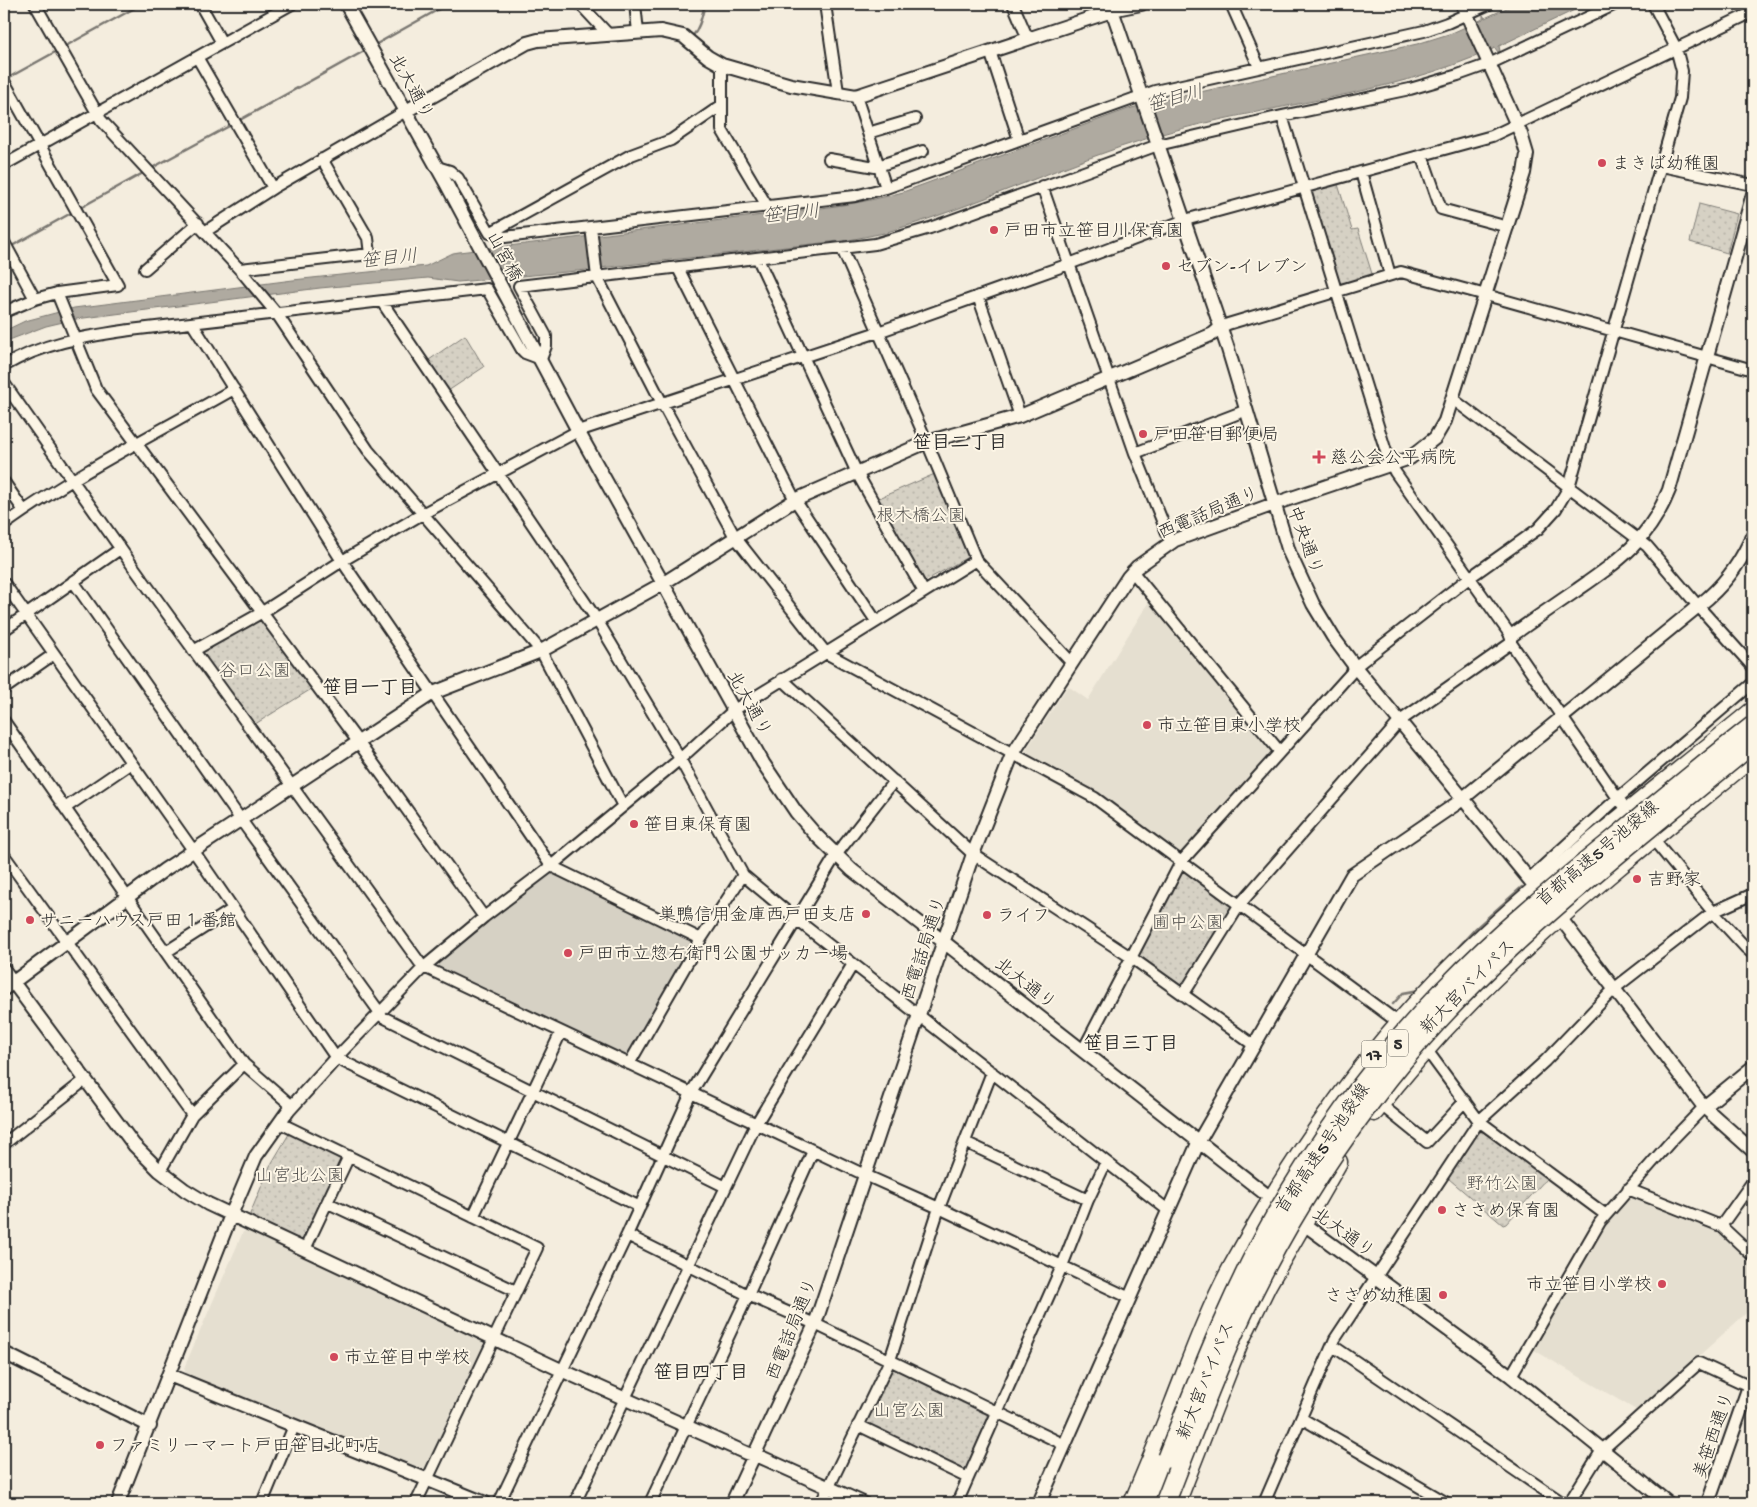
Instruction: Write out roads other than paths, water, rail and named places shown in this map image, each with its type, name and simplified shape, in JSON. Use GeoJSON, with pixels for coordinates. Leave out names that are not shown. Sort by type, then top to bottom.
{"type":"FeatureCollection","features":[{"type":"Feature","properties":{"kind":"highway","name":"17"},"geometry":{"type":"LineString","coordinates":[[1176,1503],[1239,1342],[1266,1285],[1344,1153],[1380,1104],[1380,1076],[1397,1026],[1436,983],[1533,884],[1624,805],[1753,711]]}},
{"type":"Feature","properties":{"kind":"highway"},"geometry":{"type":"LineString","coordinates":[[1753,727],[1583,873],[1753,739]]}},
{"type":"Feature","properties":{"kind":"highway","name":"首都高速5号池袋線"},"geometry":{"type":"LineString","coordinates":[[1149,1503],[1220,1326],[1252,1260],[1276,1216],[1325,1137],[1375,1070],[1446,988],[1523,915],[1753,727]]}},
{"type":"Feature","properties":{"kind":"highway","name":"首都高速5号池袋線"},"geometry":{"type":"LineString","coordinates":[[1165,1503],[1233,1334],[1261,1276],[1338,1148],[1388,1078],[1460,998],[1543,918],[1588,878],[1753,743]]}},
{"type":"Feature","properties":{"kind":"highway","name":"17"},"geometry":{"type":"LineString","coordinates":[[1134,1503],[1203,1327],[1232,1268],[1272,1199],[1314,1134],[1415,1048],[1559,915],[1753,756]]}},
{"type":"Feature","properties":{"kind":"highway","name":"新大宮バイパス"},"geometry":{"type":"LineString","coordinates":[[1415,1048],[1488,962],[1526,924]]}},
{"type":"Feature","properties":{"kind":"highway"},"geometry":{"type":"LineString","coordinates":[[1397,1026],[1391,1046],[1398,1055],[1409,1059],[1415,1048]]}},
{"type":"Feature","properties":{"kind":"highway","name":"17"},"geometry":{"type":"LineString","coordinates":[[1313,1171],[1347,1116],[1380,1076]]}},
{"type":"Feature","properties":{"kind":"highway","name":"新大宮バイパス"},"geometry":{"type":"LineString","coordinates":[[1156,1503],[1225,1328],[1261,1260],[1160,1503]]}},
{"type":"Feature","properties":{"kind":"highway"},"geometry":{"type":"LineString","coordinates":[[1144,1503],[1167,1458]]}},
{"type":"Feature","properties":{"kind":"street"},"geometry":{"type":"LineString","coordinates":[[36,4],[101,120],[206,231],[275,311],[368,450],[541,651],[623,806]]}},
{"type":"Feature","properties":{"kind":"street"},"geometry":{"type":"LineString","coordinates":[[200,4],[222,43]]}},
{"type":"Feature","properties":{"kind":"street"},"geometry":{"type":"LineString","coordinates":[[4,165],[292,4]]}},
{"type":"Feature","properties":{"kind":"street","name":"北大通り"},"geometry":{"type":"LineString","coordinates":[[346,4],[447,185]]}},
{"type":"Feature","properties":{"kind":"street"},"geometry":{"type":"LineString","coordinates":[[580,4],[608,34]]}},
{"type":"Feature","properties":{"kind":"street"},"geometry":{"type":"LineString","coordinates":[[634,4],[638,32]]}},
{"type":"Feature","properties":{"kind":"street"},"geometry":{"type":"LineString","coordinates":[[825,4],[838,92]]}},
{"type":"Feature","properties":{"kind":"street"},"geometry":{"type":"LineString","coordinates":[[1013,4],[1028,38]]}},
{"type":"Feature","properties":{"kind":"street"},"geometry":{"type":"LineString","coordinates":[[206,231],[273,188],[406,111],[527,43],[538,40],[661,31],[684,36],[708,57],[722,65],[791,85],[856,96],[1028,38],[1112,7],[1141,4]]}},
{"type":"Feature","properties":{"kind":"street"},"geometry":{"type":"LineString","coordinates":[[1231,4],[1259,67]]}},
{"type":"Feature","properties":{"kind":"street"},"geometry":{"type":"LineString","coordinates":[[437,167],[450,171],[458,178],[490,233],[504,237],[855,196],[886,188],[1142,96],[1259,67],[1424,31],[1465,12],[1489,4]]}},
{"type":"Feature","properties":{"kind":"street"},"geometry":{"type":"LineString","coordinates":[[4,366],[25,354],[74,337],[275,311],[382,302],[487,289],[522,350],[541,359],[546,346],[546,336],[519,286],[597,275],[678,268],[875,244],[930,228],[1158,143],[1410,89],[1458,75],[1616,4]]}},
{"type":"Feature","properties":{"kind":"street"},"geometry":{"type":"LineString","coordinates":[[1083,1050],[1181,862],[1356,668],[1469,578],[1538,529],[1556,509],[1569,487],[1680,98],[1682,71],[1676,48],[1653,4]]}},
{"type":"Feature","properties":{"kind":"street"},"geometry":{"type":"LineString","coordinates":[[1112,7],[1142,96]]}},
{"type":"Feature","properties":{"kind":"street","name":"西電話局通り"},"geometry":{"type":"LineString","coordinates":[[732,1503],[815,1324],[973,854],[1012,754],[1132,571],[1171,543],[1274,504],[1410,458],[1435,438],[1446,421],[1508,228],[1526,164],[1525,144],[1517,124],[1465,12]]}},
{"type":"Feature","properties":{"kind":"street"},"geometry":{"type":"LineString","coordinates":[[193,651],[261,613],[342,561],[424,513],[578,431],[879,332],[1185,220],[1492,136],[1753,12]]}},
{"type":"Feature","properties":{"kind":"street"},"geometry":{"type":"LineString","coordinates":[[990,51],[1019,140]]}},
{"type":"Feature","properties":{"kind":"street"},"geometry":{"type":"LineString","coordinates":[[197,57],[273,188]]}},
{"type":"Feature","properties":{"kind":"street"},"geometry":{"type":"LineString","coordinates":[[722,65],[722,130],[767,206]]}},
{"type":"Feature","properties":{"kind":"street"},"geometry":{"type":"LineString","coordinates":[[4,83],[118,285],[35,299],[4,312]]}},
{"type":"Feature","properties":{"kind":"street"},"geometry":{"type":"LineString","coordinates":[[856,96],[886,188]]}},
{"type":"Feature","properties":{"kind":"street","name":"中央通り"},"geometry":{"type":"LineString","coordinates":[[1142,96],[1247,410],[1289,552],[1304,587],[1333,637],[1356,668],[1559,915],[1704,1107],[1753,1151]]}},
{"type":"Feature","properties":{"kind":"street"},"geometry":{"type":"LineString","coordinates":[[490,233],[629,156],[671,140],[722,105]]}},
{"type":"Feature","properties":{"kind":"street"},"geometry":{"type":"LineString","coordinates":[[1282,116],[1391,464],[1511,639],[1562,718],[1624,805],[1753,683]]}},
{"type":"Feature","properties":{"kind":"street"},"geometry":{"type":"LineString","coordinates":[[868,133],[915,119]]}},
{"type":"Feature","properties":{"kind":"street"},"geometry":{"type":"LineString","coordinates":[[828,159],[875,167],[922,151]]}},
{"type":"Feature","properties":{"kind":"street"},"geometry":{"type":"LineString","coordinates":[[1422,155],[1440,209],[1508,228]]}},
{"type":"Feature","properties":{"kind":"street"},"geometry":{"type":"LineString","coordinates":[[241,270],[370,254],[368,238],[322,160]]}},
{"type":"Feature","properties":{"kind":"street"},"geometry":{"type":"LineString","coordinates":[[1661,166],[1753,185]]}},
{"type":"Feature","properties":{"kind":"street"},"geometry":{"type":"LineString","coordinates":[[1360,172],[1390,274]]}},
{"type":"Feature","properties":{"kind":"street","name":"山宮橋"},"geometry":{"type":"LineString","coordinates":[[447,185],[531,343]]}},
{"type":"Feature","properties":{"kind":"street"},"geometry":{"type":"LineString","coordinates":[[1042,186],[1135,453],[1171,543]]}},
{"type":"Feature","properties":{"kind":"street"},"geometry":{"type":"LineString","coordinates":[[1183,994],[1240,904],[1400,721],[1616,563],[1640,540],[1657,516],[1669,490],[1753,194]]}},
{"type":"Feature","properties":{"kind":"street"},"geometry":{"type":"LineString","coordinates":[[145,269],[198,223]]}},
{"type":"Feature","properties":{"kind":"street"},"geometry":{"type":"LineString","coordinates":[[591,228],[597,275],[662,402],[735,537],[826,653],[1095,798],[1307,954],[1397,1026]]}},
{"type":"Feature","properties":{"kind":"street"},"geometry":{"type":"LineString","coordinates":[[4,242],[35,299]]}},
{"type":"Feature","properties":{"kind":"street"},"geometry":{"type":"LineString","coordinates":[[842,249],[927,442],[976,560],[1072,663]]}},
{"type":"Feature","properties":{"kind":"street"},"geometry":{"type":"LineString","coordinates":[[758,259],[857,473],[924,592]]}},
{"type":"Feature","properties":{"kind":"street"},"geometry":{"type":"LineString","coordinates":[[678,268],[795,500],[876,621]]}},
{"type":"Feature","properties":{"kind":"street"},"geometry":{"type":"LineString","coordinates":[[8,986],[126,897],[193,850],[433,693],[541,651],[662,584],[795,500],[927,442],[1020,416],[1213,334],[1228,324],[1401,272],[1753,370]]}},
{"type":"Feature","properties":{"kind":"street"},"geometry":{"type":"LineString","coordinates":[[58,296],[96,389],[358,743],[484,917]]}},
{"type":"Feature","properties":{"kind":"street"},"geometry":{"type":"LineString","coordinates":[[978,296],[1020,416]]}},
{"type":"Feature","properties":{"kind":"street"},"geometry":{"type":"LineString","coordinates":[[382,302],[597,620],[680,759],[743,875],[797,920],[1168,1211]]}},
{"type":"Feature","properties":{"kind":"street"},"geometry":{"type":"LineString","coordinates":[[192,323],[342,561],[551,866],[702,939]]}},
{"type":"Feature","properties":{"kind":"street","name":"北大通り"},"geometry":{"type":"LineString","coordinates":[[531,343],[662,584],[779,788],[796,812],[836,855],[852,870],[1200,1141],[1302,1223],[1511,1376],[1668,1503]]}},
{"type":"Feature","properties":{"kind":"street"},"geometry":{"type":"LineString","coordinates":[[4,383],[193,651],[424,967],[1130,1298]]}},
{"type":"Feature","properties":{"kind":"street"},"geometry":{"type":"LineString","coordinates":[[4,526],[72,481],[234,389]]}},
{"type":"Feature","properties":{"kind":"street"},"geometry":{"type":"LineString","coordinates":[[1454,400],[1647,546],[1698,607],[1753,667]]}},
{"type":"Feature","properties":{"kind":"street"},"geometry":{"type":"LineString","coordinates":[[1135,453],[1247,410]]}},
{"type":"Feature","properties":{"kind":"street"},"geometry":{"type":"LineString","coordinates":[[4,482],[24,511]]}},
{"type":"Feature","properties":{"kind":"street"},"geometry":{"type":"LineString","coordinates":[[1040,1503],[1200,1141],[1352,875],[1462,799],[1698,607],[1725,581],[1745,552],[1753,534]]}},
{"type":"Feature","properties":{"kind":"street"},"geometry":{"type":"LineString","coordinates":[[4,630],[120,549]]}},
{"type":"Feature","properties":{"kind":"street"},"geometry":{"type":"LineString","coordinates":[[118,1503],[256,1156],[292,1106],[424,967],[484,917],[551,866],[680,759],[734,710],[976,560]]}},
{"type":"Feature","properties":{"kind":"street"},"geometry":{"type":"LineString","coordinates":[[1132,571],[1280,752]]}},
{"type":"Feature","properties":{"kind":"street"},"geometry":{"type":"LineString","coordinates":[[73,581],[379,1014],[726,1187]]}},
{"type":"Feature","properties":{"kind":"street"},"geometry":{"type":"LineString","coordinates":[[4,583],[193,850],[336,1058],[640,1207]]}},
{"type":"Feature","properties":{"kind":"street"},"geometry":{"type":"LineString","coordinates":[[4,689],[54,654]]}},
{"type":"Feature","properties":{"kind":"street"},"geometry":{"type":"LineString","coordinates":[[782,679],[973,854],[1132,958],[1255,1046]]}},
{"type":"Feature","properties":{"kind":"street"},"geometry":{"type":"LineString","coordinates":[[4,721],[244,1064],[292,1106]]}},
{"type":"Feature","properties":{"kind":"street"},"geometry":{"type":"LineString","coordinates":[[65,808],[131,762]]}},
{"type":"Feature","properties":{"kind":"street"},"geometry":{"type":"LineString","coordinates":[[499,1503],[627,1235],[691,1093],[836,855],[894,781]]}},
{"type":"Feature","properties":{"kind":"street"},"geometry":{"type":"LineString","coordinates":[[1652,838],[1712,912],[1753,954]]}},
{"type":"Feature","properties":{"kind":"street"},"geometry":{"type":"LineString","coordinates":[[4,855],[192,1115]]}},
{"type":"Feature","properties":{"kind":"street"},"geometry":{"type":"LineString","coordinates":[[629,1064],[702,939],[743,875]]}},
{"type":"Feature","properties":{"kind":"street"},"geometry":{"type":"LineString","coordinates":[[1266,1502],[1332,1346],[1479,1121],[1546,1062],[1615,988],[1712,912],[1753,894]]}},
{"type":"Feature","properties":{"kind":"street"},"geometry":{"type":"LineString","coordinates":[[166,952],[233,909]]}},
{"type":"Feature","properties":{"kind":"street"},"geometry":{"type":"LineString","coordinates":[[576,1503],[756,1124],[853,964]]}},
{"type":"Feature","properties":{"kind":"street"},"geometry":{"type":"LineString","coordinates":[[4,970],[8,986],[85,1080],[121,1129],[145,1157],[185,1190],[208,1204],[561,1370],[863,1503]]}},
{"type":"Feature","properties":{"kind":"street"},"geometry":{"type":"LineString","coordinates":[[473,1217],[561,1032]]}},
{"type":"Feature","properties":{"kind":"street"},"geometry":{"type":"LineString","coordinates":[[1415,1048],[1464,1101],[1479,1121],[1606,1214]]}},
{"type":"Feature","properties":{"kind":"street"},"geometry":{"type":"LineString","coordinates":[[160,1171],[192,1115],[244,1064]]}},
{"type":"Feature","properties":{"kind":"street"},"geometry":{"type":"LineString","coordinates":[[1511,1376],[1606,1214],[1704,1107],[1753,1067]]}},
{"type":"Feature","properties":{"kind":"street"},"geometry":{"type":"LineString","coordinates":[[821,1503],[890,1360],[938,1208],[992,1072]]}},
{"type":"Feature","properties":{"kind":"street"},"geometry":{"type":"LineString","coordinates":[[4,1144],[85,1080]]}},
{"type":"Feature","properties":{"kind":"street"},"geometry":{"type":"LineString","coordinates":[[1380,1104],[1427,1142],[1464,1101]]}},
{"type":"Feature","properties":{"kind":"street"},"geometry":{"type":"LineString","coordinates":[[280,1122],[537,1248],[416,1503]]}},
{"type":"Feature","properties":{"kind":"street"},"geometry":{"type":"LineString","coordinates":[[965,1142],[1088,1200]]}},
{"type":"Feature","properties":{"kind":"street"},"geometry":{"type":"LineString","coordinates":[[650,1503],[814,1151]]}},
{"type":"Feature","properties":{"kind":"street"},"geometry":{"type":"LineString","coordinates":[[305,1249],[349,1156]]}},
{"type":"Feature","properties":{"kind":"street"},"geometry":{"type":"LineString","coordinates":[[957,1503],[1106,1162]]}},
{"type":"Feature","properties":{"kind":"street"},"geometry":{"type":"LineString","coordinates":[[1721,1226],[1753,1181]]}},
{"type":"Feature","properties":{"kind":"street"},"geometry":{"type":"LineString","coordinates":[[1628,1190],[1721,1226],[1753,1256]]}},
{"type":"Feature","properties":{"kind":"street"},"geometry":{"type":"LineString","coordinates":[[328,1203],[516,1291]]}},
{"type":"Feature","properties":{"kind":"street"},"geometry":{"type":"LineString","coordinates":[[627,1235],[748,1295],[815,1324],[1065,1445]]}},
{"type":"Feature","properties":{"kind":"street"},"geometry":{"type":"LineString","coordinates":[[1332,1346],[1563,1503]]}},
{"type":"Feature","properties":{"kind":"street"},"geometry":{"type":"LineString","coordinates":[[4,1354],[150,1426]]}},
{"type":"Feature","properties":{"kind":"street"},"geometry":{"type":"LineString","coordinates":[[1569,1503],[1602,1450],[1699,1363],[1752,1385]]}},
{"type":"Feature","properties":{"kind":"street"},"geometry":{"type":"LineString","coordinates":[[169,1375],[485,1503]]}},
{"type":"Feature","properties":{"kind":"street","name":"美笹西通り"},"geometry":{"type":"LineString","coordinates":[[1708,1503],[1752,1385]]}},
{"type":"Feature","properties":{"kind":"street"},"geometry":{"type":"LineString","coordinates":[[1301,1418],[1447,1503]]}},
{"type":"Feature","properties":{"kind":"street"},"geometry":{"type":"LineString","coordinates":[[858,1425],[968,1478]]}},
{"type":"Feature","properties":{"kind":"street"},"geometry":{"type":"LineString","coordinates":[[262,1503],[294,1426]]}},
{"type":"Feature","properties":{"kind":"water","name":"笹目川"},"geometry":{"type":"Polygon","coordinates":[[[1515,4],[1587,4],[1499,46],[1500,51],[1498,52],[1495,48],[1454,65],[1369,89],[1240,115],[1155,136],[1088,159],[921,222],[887,232],[888,236],[885,236],[884,233],[844,241],[843,244],[840,244],[839,241],[591,269],[590,272],[587,270],[458,282],[428,278],[320,288],[76,319],[46,326],[4,342],[4,331],[25,321],[74,308],[293,280],[426,266],[459,252],[771,214],[771,210],[774,213],[871,200],[903,192],[1128,109],[1417,44],[1452,33],[1483,19],[1483,15],[1485,18],[1515,4]]]}},
{"type":"Feature","properties":{"kind":"waterway"},"geometry":{"type":"LineString","coordinates":[[62,48],[142,4]]}},
{"type":"Feature","properties":{"kind":"waterway"},"geometry":{"type":"LineString","coordinates":[[373,46],[448,4]]}},
{"type":"Feature","properties":{"kind":"waterway"},"geometry":{"type":"LineString","coordinates":[[692,37],[699,26],[705,4]]}},
{"type":"Feature","properties":{"kind":"waterway"},"geometry":{"type":"LineString","coordinates":[[238,121],[366,50]]}},
{"type":"Feature","properties":{"kind":"waterway"},"geometry":{"type":"LineString","coordinates":[[8,78],[57,51]]}},
{"type":"Feature","properties":{"kind":"waterway"},"geometry":{"type":"LineString","coordinates":[[150,169],[233,124]]}},
{"type":"Feature","properties":{"kind":"waterway"},"geometry":{"type":"LineString","coordinates":[[78,209],[145,172]]}},
{"type":"Feature","properties":{"kind":"waterway"},"geometry":{"type":"LineString","coordinates":[[10,247],[73,212]]}},
{"type":"Feature","properties":{"kind":"waterway"},"geometry":{"type":"LineString","coordinates":[[1438,969],[1475,929],[1522,887]]}},
{"type":"Feature","properties":{"kind":"waterway"},"geometry":{"type":"LineString","coordinates":[[1393,1004],[1403,993],[1419,990]]}},
{"type":"Feature","properties":{"kind":"place","name":"まきば幼稚園"},"geometry":{"type":"Point","coordinates":[1602,163]}},
{"type":"Feature","properties":{"kind":"place","name":"戸田市立笹目川保育園"},"geometry":{"type":"Point","coordinates":[994,230]}},
{"type":"Feature","properties":{"kind":"place","name":"セブン-イレブン"},"geometry":{"type":"Point","coordinates":[1166,266]}},
{"type":"Feature","properties":{"kind":"place","name":"戸田笹目郵便局"},"geometry":{"type":"Point","coordinates":[1143,434]}},
{"type":"Feature","properties":{"kind":"place","name":"慈公会公平病院"},"geometry":{"type":"Point","coordinates":[1319,457]}},
{"type":"Feature","properties":{"kind":"place","name":"市立笹目東小学校"},"geometry":{"type":"Point","coordinates":[1147,725]}},
{"type":"Feature","properties":{"kind":"place","name":"笹目東保育園"},"geometry":{"type":"Point","coordinates":[634,824]}},
{"type":"Feature","properties":{"kind":"place","name":"吉野家"},"geometry":{"type":"Point","coordinates":[1637,879]}},
{"type":"Feature","properties":{"kind":"place","name":"巣鴨信用金庫西戸田支店"},"geometry":{"type":"Point","coordinates":[866,914]}},
{"type":"Feature","properties":{"kind":"place","name":"ライフ"},"geometry":{"type":"Point","coordinates":[987,915]}},
{"type":"Feature","properties":{"kind":"place","name":"サニーハウス戸田１番館"},"geometry":{"type":"Point","coordinates":[30,920]}},
{"type":"Feature","properties":{"kind":"place","name":"戸田市立惣右衛門公園サッカー場"},"geometry":{"type":"Point","coordinates":[568,953]}},
{"type":"Feature","properties":{"kind":"place","name":"ささめ保育園"},"geometry":{"type":"Point","coordinates":[1442,1210]}},
{"type":"Feature","properties":{"kind":"place","name":"市立笹目小学校"},"geometry":{"type":"Point","coordinates":[1662,1284]}},
{"type":"Feature","properties":{"kind":"place","name":"ささめ幼稚園"},"geometry":{"type":"Point","coordinates":[1443,1295]}},
{"type":"Feature","properties":{"kind":"place","name":"市立笹目中学校"},"geometry":{"type":"Point","coordinates":[334,1357]}},
{"type":"Feature","properties":{"kind":"place","name":"ファミリーマート戸田笹目北町店"},"geometry":{"type":"Point","coordinates":[100,1445]}},
{"type":"Feature","properties":{"kind":"district","name":"笹目二丁目"},"geometry":{"type":"Point","coordinates":[960,441]}},
{"type":"Feature","properties":{"kind":"district","name":"笹目一丁目"},"geometry":{"type":"Point","coordinates":[370,686]}},
{"type":"Feature","properties":{"kind":"district","name":"笹目三丁目"},"geometry":{"type":"Point","coordinates":[1131,1042]}},
{"type":"Feature","properties":{"kind":"district","name":"笹目四丁目"},"geometry":{"type":"Point","coordinates":[701,1371]}},
{"type":"Feature","properties":{"kind":"park label","name":"根木橋公園"},"geometry":{"type":"Point","coordinates":[921,515]}},
{"type":"Feature","properties":{"kind":"park label","name":"谷口公園"},"geometry":{"type":"Point","coordinates":[255,670]}},
{"type":"Feature","properties":{"kind":"park label","name":"圃中公園"},"geometry":{"type":"Point","coordinates":[1188,922]}},
{"type":"Feature","properties":{"kind":"park label","name":"山宮北公園"},"geometry":{"type":"Point","coordinates":[300,1175]}},
{"type":"Feature","properties":{"kind":"park label","name":"野竹公園"},"geometry":{"type":"Point","coordinates":[1502,1183]}},
{"type":"Feature","properties":{"kind":"park label","name":"山宮公園"},"geometry":{"type":"Point","coordinates":[909,1410]}}]}
